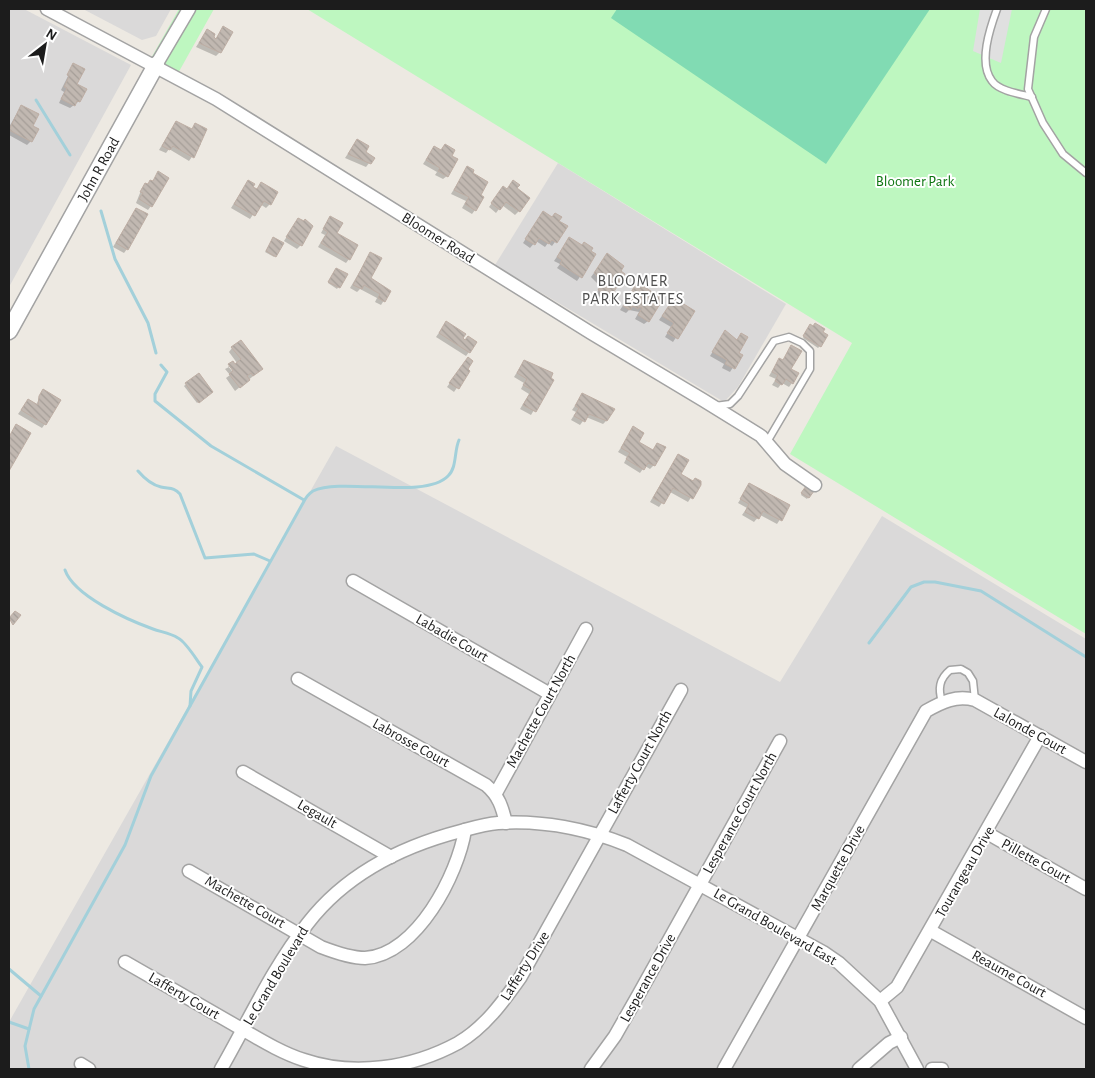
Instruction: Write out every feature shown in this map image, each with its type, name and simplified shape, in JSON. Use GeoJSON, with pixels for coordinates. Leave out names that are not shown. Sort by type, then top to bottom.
{"type":"FeatureCollection","features":[{"type":"Feature","properties":{"kind":"street","name":"Bloomer Road"},"geometry":{"type":"LineString","coordinates":[[47,9],[156,65],[230,108],[713,406],[767,442],[785,464],[815,485]]}},
{"type":"Feature","properties":{"kind":"street","name":"John R Road"},"geometry":{"type":"LineString","coordinates":[[9,330],[189,9]]}},
{"type":"Feature","properties":{"kind":"street","name":"Labadie Court"},"geometry":{"type":"LineString","coordinates":[[353,581],[550,694]]}},
{"type":"Feature","properties":{"kind":"street","name":"Machette Court North"},"geometry":{"type":"LineString","coordinates":[[496,793],[586,629]]}},
{"type":"Feature","properties":{"kind":"street","name":"Labrosse Court"},"geometry":{"type":"LineString","coordinates":[[298,679],[471,776],[496,793]]}},
{"type":"Feature","properties":{"kind":"street","name":"Lafferty Court North"},"geometry":{"type":"LineString","coordinates":[[599,835],[681,690]]}},
{"type":"Feature","properties":{"kind":"street","name":"Marquette Drive"},"geometry":{"type":"LineString","coordinates":[[724,1069],[926,712],[942,702],[963,697],[975,700]]}},
{"type":"Feature","properties":{"kind":"street","name":"Lalonde Court"},"geometry":{"type":"LineString","coordinates":[[975,700],[1086,762]]}},
{"type":"Feature","properties":{"kind":"street","name":"Tourangeau Drive"},"geometry":{"type":"LineString","coordinates":[[880,1001],[898,987],[987,834],[1040,736]]}},
{"type":"Feature","properties":{"kind":"street","name":"Lesperance Court North"},"geometry":{"type":"LineString","coordinates":[[700,884],[780,741]]}},
{"type":"Feature","properties":{"kind":"street","name":"Legault"},"geometry":{"type":"LineString","coordinates":[[243,772],[391,856]]}},
{"type":"Feature","properties":{"kind":"street"},"geometry":{"type":"LineString","coordinates":[[496,793],[502,804],[506,823]]}},
{"type":"Feature","properties":{"kind":"street","name":"Le Grand Boulevard"},"geometry":{"type":"LineString","coordinates":[[221,1069],[309,921],[353,880],[391,856],[425,840],[464,830],[506,823],[551,825],[599,835],[648,855],[700,884]]}},
{"type":"Feature","properties":{"kind":"street","name":"Machette Court"},"geometry":{"type":"LineString","coordinates":[[189,871],[335,952],[365,958],[402,944],[427,916],[449,878],[462,849],[464,830]]}},
{"type":"Feature","properties":{"kind":"street","name":"Pillette Court"},"geometry":{"type":"LineString","coordinates":[[987,834],[1086,889]]}},
{"type":"Feature","properties":{"kind":"street","name":"Lafferty Drive"},"geometry":{"type":"LineString","coordinates":[[244,1030],[302,1060],[319,1065],[346,1068],[372,1068],[401,1064],[458,1043],[483,1024],[502,1004],[520,978],[599,835]]}},
{"type":"Feature","properties":{"kind":"street","name":"Le Grand Boulevard East"},"geometry":{"type":"LineString","coordinates":[[700,884],[799,938],[839,963],[880,1001],[917,1069]]}},
{"type":"Feature","properties":{"kind":"street","name":"Lesperance Drive"},"geometry":{"type":"LineString","coordinates":[[591,1069],[615,1036],[700,884]]}},
{"type":"Feature","properties":{"kind":"street","name":"Reaume Court"},"geometry":{"type":"LineString","coordinates":[[931,931],[1086,1018]]}},
{"type":"Feature","properties":{"kind":"street","name":"Lafferty Court"},"geometry":{"type":"LineString","coordinates":[[125,962],[244,1030]]}},
{"type":"Feature","properties":{"kind":"street"},"geometry":{"type":"LineString","coordinates":[[859,1069],[875,1054],[901,1038]]}},
{"type":"Feature","properties":{"kind":"street"},"geometry":{"type":"LineString","coordinates":[[932,1069],[942,1069]]}},
{"type":"Feature","properties":{"kind":"lane"},"geometry":{"type":"LineString","coordinates":[[997,9],[988,45],[986,68],[992,82],[1013,92],[1032,97]]}},
{"type":"Feature","properties":{"kind":"lane"},"geometry":{"type":"LineString","coordinates":[[1046,9],[1034,37],[1028,89],[1043,123],[1063,154],[1086,173]]}},
{"type":"Feature","properties":{"kind":"lane"},"geometry":{"type":"LineString","coordinates":[[713,406],[730,404],[738,396],[774,341],[790,337],[802,342],[810,351],[810,369],[767,442]]}},
{"type":"Feature","properties":{"kind":"lane"},"geometry":{"type":"LineString","coordinates":[[942,702],[939,692],[941,681],[950,670],[956,669],[968,673],[973,681],[975,700]]}},
{"type":"Feature","properties":{"kind":"shaded area"},"geometry":{"type":"Polygon","coordinates":[[[9,9],[24,9],[131,65],[9,287],[9,9]]]}},
{"type":"Feature","properties":{"kind":"shaded area"},"geometry":{"type":"Polygon","coordinates":[[[83,9],[171,9],[156,36],[142,40],[83,9]]]}},
{"type":"Feature","properties":{"kind":"shaded area"},"geometry":{"type":"Polygon","coordinates":[[[980,9],[1012,9],[1001,63],[973,51],[980,9]]]}},
{"type":"Feature","properties":{"kind":"shaded area","name":"BLOOMER PARK ESTATES"},"geometry":{"type":"Polygon","coordinates":[[[558,163],[786,304],[738,387],[724,402],[495,265],[558,163]]]}},
{"type":"Feature","properties":{"kind":"shaded area"},"geometry":{"type":"Polygon","coordinates":[[[336,446],[780,682],[882,516],[1086,639],[1086,1069],[9,1069],[9,1022],[336,446]]]}},
{"type":"Feature","properties":{"kind":"green space"},"geometry":{"type":"Polygon","coordinates":[[[179,9],[214,9],[177,75],[150,60],[179,9]]]}},
{"type":"Feature","properties":{"kind":"green space","name":"Bloomer Park"},"geometry":{"type":"Polygon","coordinates":[[[307,9],[1086,9],[1086,634],[790,454],[852,343],[307,9]]]}},
{"type":"Feature","properties":{"kind":"green space"},"geometry":{"type":"Polygon","coordinates":[[[617,9],[930,9],[826,164],[611,18],[617,9]]]}},
{"type":"Feature","properties":{"kind":"building"},"geometry":{"type":"Polygon","coordinates":[[[223,26],[233,32],[221,53],[199,43],[207,29],[215,34],[214,37],[216,39],[223,26]]]}},
{"type":"Feature","properties":{"kind":"building"},"geometry":{"type":"Polygon","coordinates":[[[73,63],[85,69],[77,84],[87,89],[80,102],[77,101],[75,106],[61,99],[67,88],[64,87],[73,63]]]}},
{"type":"Feature","properties":{"kind":"building"},"geometry":{"type":"Polygon","coordinates":[[[21,105],[39,114],[33,126],[39,129],[32,142],[9,130],[21,105]]]}},
{"type":"Feature","properties":{"kind":"building"},"geometry":{"type":"Polygon","coordinates":[[[176,121],[192,129],[195,123],[207,129],[194,158],[173,146],[170,150],[162,146],[176,121]]]}},
{"type":"Feature","properties":{"kind":"building"},"geometry":{"type":"Polygon","coordinates":[[[357,139],[369,146],[366,152],[375,158],[371,164],[348,154],[357,139]]]}},
{"type":"Feature","properties":{"kind":"building"},"geometry":{"type":"Polygon","coordinates":[[[445,144],[455,150],[452,156],[458,159],[448,177],[438,171],[440,168],[426,160],[434,146],[441,150],[445,144]]]}},
{"type":"Feature","properties":{"kind":"building"},"geometry":{"type":"Polygon","coordinates":[[[467,166],[474,170],[473,173],[488,182],[481,195],[484,197],[476,211],[465,204],[469,197],[454,190],[467,166]]]}},
{"type":"Feature","properties":{"kind":"building"},"geometry":{"type":"Polygon","coordinates":[[[158,171],[169,178],[152,207],[139,199],[143,193],[140,192],[145,183],[148,184],[150,180],[153,181],[158,171]]]}},
{"type":"Feature","properties":{"kind":"building"},"geometry":{"type":"Polygon","coordinates":[[[248,180],[255,184],[253,187],[257,189],[261,182],[278,192],[271,205],[264,201],[255,216],[234,204],[248,180]]]}},
{"type":"Feature","properties":{"kind":"building"},"geometry":{"type":"Polygon","coordinates":[[[513,180],[520,185],[517,188],[530,198],[520,212],[506,202],[500,210],[491,203],[503,186],[507,189],[513,180]]]}},
{"type":"Feature","properties":{"kind":"building"},"geometry":{"type":"Polygon","coordinates":[[[136,208],[148,214],[128,250],[116,243],[136,208]]]}},
{"type":"Feature","properties":{"kind":"building"},"geometry":{"type":"Polygon","coordinates":[[[543,211],[552,217],[555,213],[562,217],[559,221],[568,226],[557,243],[552,240],[549,244],[539,238],[535,245],[525,239],[543,211]]]}},
{"type":"Feature","properties":{"kind":"building"},"geometry":{"type":"Polygon","coordinates":[[[330,216],[343,223],[337,233],[358,245],[350,260],[321,243],[328,232],[323,229],[330,216]]]}},
{"type":"Feature","properties":{"kind":"building"},"geometry":{"type":"Polygon","coordinates":[[[298,218],[304,221],[305,219],[313,226],[302,246],[286,237],[298,218]]]}},
{"type":"Feature","properties":{"kind":"building"},"geometry":{"type":"Polygon","coordinates":[[[273,237],[284,243],[276,257],[266,251],[273,237]]]}},
{"type":"Feature","properties":{"kind":"building"},"geometry":{"type":"Polygon","coordinates":[[[569,237],[582,245],[584,242],[593,248],[591,251],[596,254],[582,278],[560,264],[562,260],[557,257],[569,237]]]}},
{"type":"Feature","properties":{"kind":"building"},"geometry":{"type":"Polygon","coordinates":[[[370,252],[382,258],[371,278],[391,291],[385,302],[378,298],[380,294],[364,285],[362,289],[353,285],[370,252]]]}},
{"type":"Feature","properties":{"kind":"building"},"geometry":{"type":"Polygon","coordinates":[[[607,253],[624,266],[621,271],[625,274],[610,298],[598,290],[603,282],[594,273],[607,253]]]}},
{"type":"Feature","properties":{"kind":"building"},"geometry":{"type":"Polygon","coordinates":[[[336,268],[348,274],[340,288],[328,282],[336,268]]]}},
{"type":"Feature","properties":{"kind":"building"},"geometry":{"type":"Polygon","coordinates":[[[637,282],[663,299],[649,322],[638,315],[642,308],[639,307],[638,309],[633,306],[630,310],[623,306],[637,282]]]}},
{"type":"Feature","properties":{"kind":"building"},"geometry":{"type":"Polygon","coordinates":[[[674,298],[695,311],[678,339],[667,333],[674,323],[662,316],[674,298]]]}},
{"type":"Feature","properties":{"kind":"building"},"geometry":{"type":"Polygon","coordinates":[[[446,321],[466,334],[463,338],[465,340],[468,336],[477,342],[470,353],[439,333],[446,321]]]}},
{"type":"Feature","properties":{"kind":"building"},"geometry":{"type":"Polygon","coordinates":[[[815,323],[825,329],[823,332],[828,335],[821,347],[803,336],[810,324],[813,326],[815,323]]]}},
{"type":"Feature","properties":{"kind":"building"},"geometry":{"type":"Polygon","coordinates":[[[725,330],[737,340],[741,333],[748,337],[739,353],[743,355],[735,369],[725,364],[727,360],[712,352],[725,330]]]}},
{"type":"Feature","properties":{"kind":"building"},"geometry":{"type":"Polygon","coordinates":[[[241,340],[263,369],[253,376],[251,373],[247,376],[250,380],[240,388],[229,374],[233,371],[228,364],[233,361],[235,364],[241,359],[231,347],[241,340]]]}},
{"type":"Feature","properties":{"kind":"building"},"geometry":{"type":"Polygon","coordinates":[[[791,345],[802,351],[791,369],[799,373],[793,384],[786,379],[782,385],[775,381],[778,375],[772,372],[779,358],[783,360],[791,345]]]}},
{"type":"Feature","properties":{"kind":"building"},"geometry":{"type":"Polygon","coordinates":[[[468,357],[473,361],[468,369],[470,371],[459,389],[449,383],[468,357]]]}},
{"type":"Feature","properties":{"kind":"building"},"geometry":{"type":"Polygon","coordinates":[[[524,360],[553,373],[551,378],[554,380],[536,412],[523,405],[532,390],[523,385],[527,379],[517,373],[524,360]]]}},
{"type":"Feature","properties":{"kind":"building"},"geometry":{"type":"Polygon","coordinates":[[[199,373],[213,392],[199,403],[185,383],[199,373]]]}},
{"type":"Feature","properties":{"kind":"building"},"geometry":{"type":"Polygon","coordinates":[[[43,389],[61,400],[46,425],[21,410],[28,399],[38,405],[39,396],[43,389]]]}},
{"type":"Feature","properties":{"kind":"building"},"geometry":{"type":"Polygon","coordinates":[[[582,393],[615,409],[607,421],[589,414],[585,422],[574,416],[579,408],[575,406],[582,393]]]}},
{"type":"Feature","properties":{"kind":"building"},"geometry":{"type":"Polygon","coordinates":[[[16,424],[31,433],[9,471],[9,437],[16,424]]]}},
{"type":"Feature","properties":{"kind":"building"},"geometry":{"type":"Polygon","coordinates":[[[633,426],[644,433],[639,442],[653,450],[657,443],[666,447],[655,466],[648,463],[644,470],[626,459],[630,453],[621,448],[633,426]]]}},
{"type":"Feature","properties":{"kind":"building"},"geometry":{"type":"Polygon","coordinates":[[[678,454],[689,460],[681,474],[693,481],[695,478],[701,481],[701,485],[693,499],[673,488],[664,504],[653,498],[678,454]]]}},
{"type":"Feature","properties":{"kind":"building"},"geometry":{"type":"Polygon","coordinates":[[[749,483],[790,505],[782,521],[763,511],[759,519],[745,512],[749,504],[740,499],[749,483]]]}},
{"type":"Feature","properties":{"kind":"building"},"geometry":{"type":"Polygon","coordinates":[[[806,486],[814,491],[809,498],[801,493],[806,486]]]}},
{"type":"Feature","properties":{"kind":"building"},"geometry":{"type":"Polygon","coordinates":[[[15,611],[21,615],[13,625],[9,618],[15,611]]]}},
{"type":"Feature","properties":{"kind":"waterway"},"geometry":{"type":"LineString","coordinates":[[36,100],[70,155]]}},
{"type":"Feature","properties":{"kind":"waterway"},"geometry":{"type":"LineString","coordinates":[[101,211],[115,259],[148,323],[156,353]]}},
{"type":"Feature","properties":{"kind":"waterway"},"geometry":{"type":"LineString","coordinates":[[161,365],[167,372],[155,394],[155,401],[211,446],[304,500]]}},
{"type":"Feature","properties":{"kind":"waterway"},"geometry":{"type":"LineString","coordinates":[[29,1069],[25,1046],[34,1009],[125,845],[151,776],[306,498],[313,491],[326,487],[403,488],[421,487],[437,483],[451,473],[459,440]]}},
{"type":"Feature","properties":{"kind":"waterway"},"geometry":{"type":"LineString","coordinates":[[138,471],[154,485],[173,489],[180,494],[205,558],[254,554],[270,561]]}},
{"type":"Feature","properties":{"kind":"waterway"},"geometry":{"type":"LineString","coordinates":[[65,570],[70,580],[79,589],[103,606],[142,625],[175,636],[184,643],[202,667],[191,691],[190,706]]}},
{"type":"Feature","properties":{"kind":"waterway"},"geometry":{"type":"LineString","coordinates":[[869,643],[911,587],[924,582],[935,582],[981,591],[1086,657]]}},
{"type":"Feature","properties":{"kind":"waterway"},"geometry":{"type":"LineString","coordinates":[[9,969],[41,996]]}},
{"type":"Feature","properties":{"kind":"waterway"},"geometry":{"type":"LineString","coordinates":[[9,1022],[29,1029]]}},
{"type":"Feature","properties":{"kind":"district","name":"BLOOMER PARK ESTATES"},"geometry":{"type":"Point","coordinates":[633,290]}}]}
